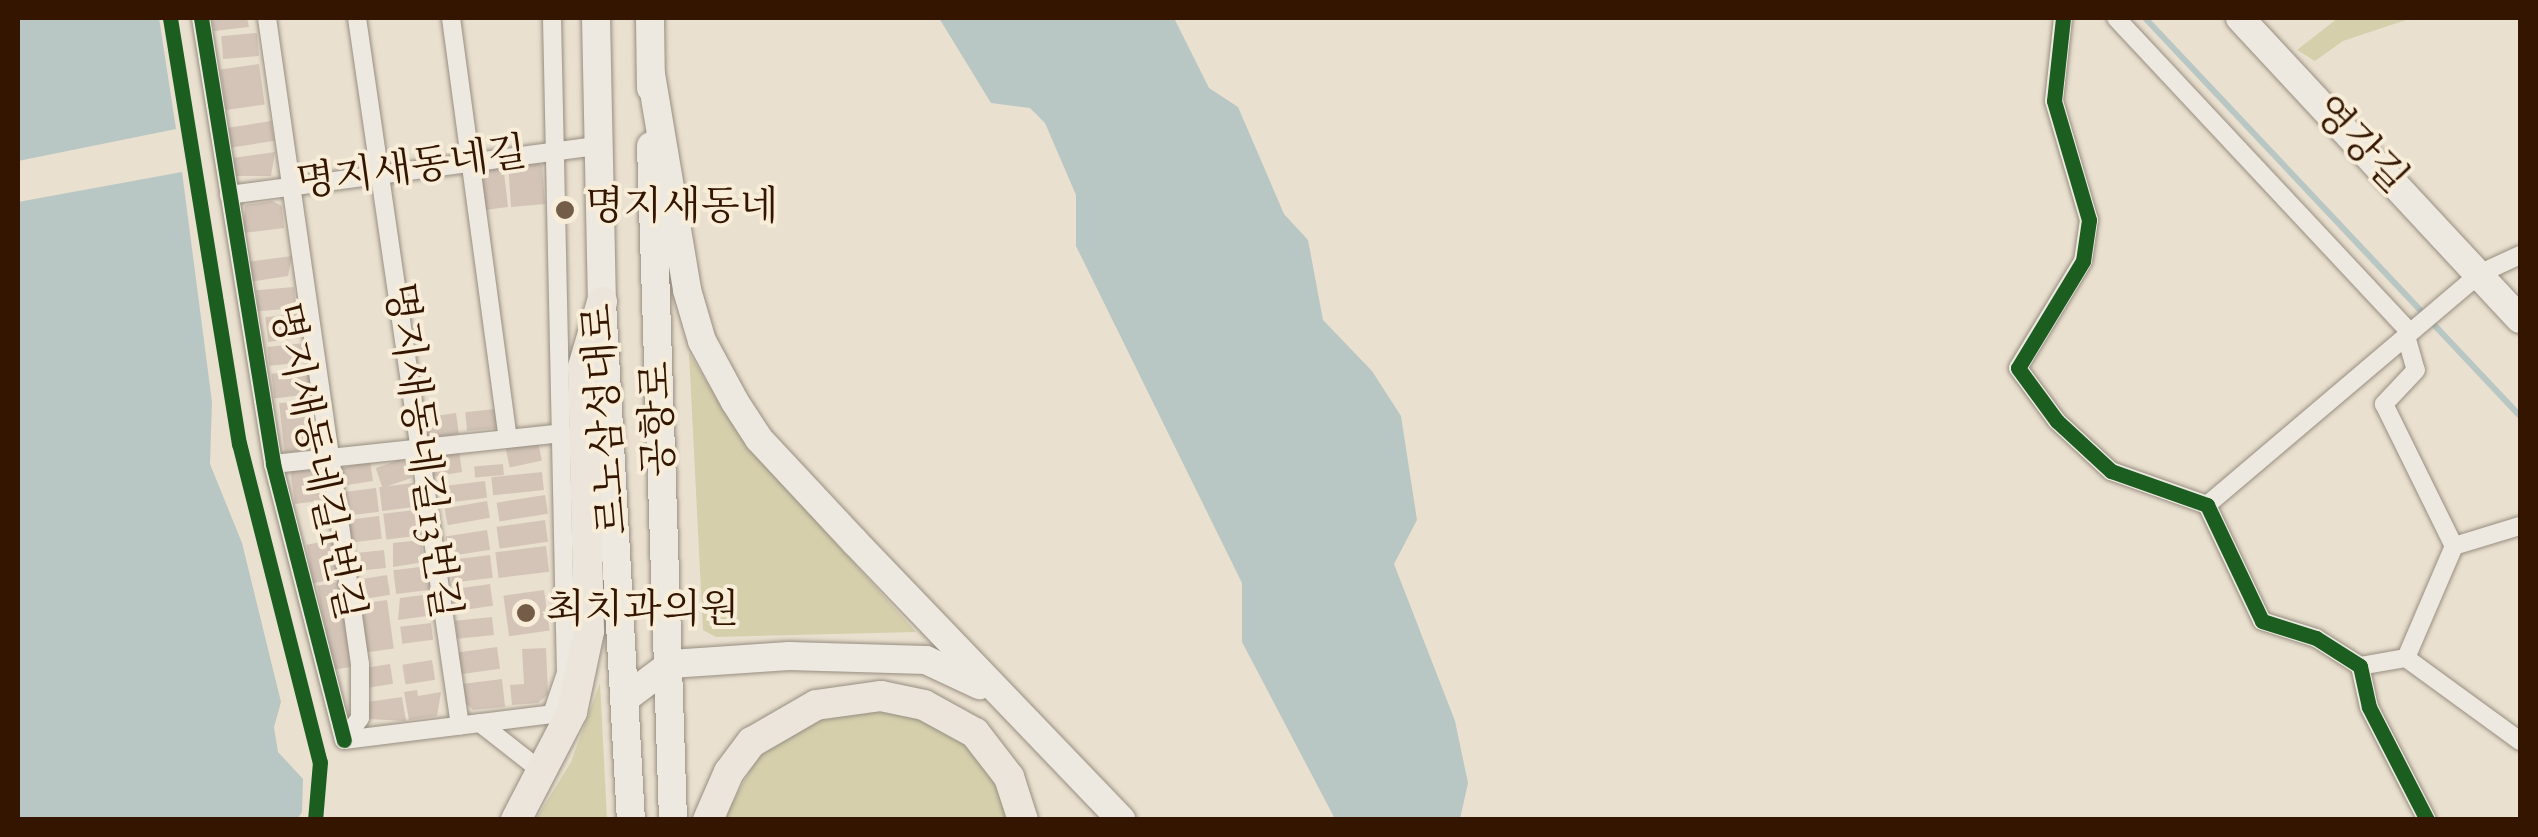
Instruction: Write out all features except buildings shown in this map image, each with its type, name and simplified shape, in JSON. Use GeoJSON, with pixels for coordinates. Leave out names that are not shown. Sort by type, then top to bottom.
{"type":"FeatureCollection","features":[{"type":"Feature","properties":{"kind":"main road","name":"르노삼성대로"},"geometry":{"type":"LineString","coordinates":[[596,18],[602,302],[631,820]]}},
{"type":"Feature","properties":{"kind":"main road","name":"공항로"},"geometry":{"type":"LineString","coordinates":[[650,18],[673,820]]}},
{"type":"Feature","properties":{"kind":"main road","name":"영강길"},"geometry":{"type":"LineString","coordinates":[[2240,18],[2520,318]]}},
{"type":"Feature","properties":{"kind":"main road"},"geometry":{"type":"LineString","coordinates":[[651,74],[687,290],[702,341],[735,402],[759,439],[994,692],[1122,820]]}},
{"type":"Feature","properties":{"kind":"main road"},"geometry":{"type":"LineString","coordinates":[[516,820],[546,774],[592,593],[582,368],[602,302]]}},
{"type":"Feature","properties":{"kind":"main road"},"geometry":{"type":"LineString","coordinates":[[627,697],[671,664],[857,654],[926,660],[994,692]]}},
{"type":"Feature","properties":{"kind":"main road"},"geometry":{"type":"LineString","coordinates":[[708,820],[729,772],[752,742],[816,705],[882,696],[924,705],[975,734],[1009,776],[1022,820]]}},
{"type":"Feature","properties":{"kind":"street","name":"명지새동네길1번길"},"geometry":{"type":"LineString","coordinates":[[201,18],[273,464],[344,740]]}},
{"type":"Feature","properties":{"kind":"street"},"geometry":{"type":"LineString","coordinates":[[268,18],[360,664],[360,718],[344,740]]}},
{"type":"Feature","properties":{"kind":"street","name":"명지새동네길13번길"},"geometry":{"type":"LineString","coordinates":[[357,18],[460,726]]}},
{"type":"Feature","properties":{"kind":"street"},"geometry":{"type":"LineString","coordinates":[[451,18],[508,438]]}},
{"type":"Feature","properties":{"kind":"street"},"geometry":{"type":"LineString","coordinates":[[344,740],[562,713],[566,674],[552,18]]}},
{"type":"Feature","properties":{"kind":"street"},"geometry":{"type":"LineString","coordinates":[[2063,18],[2054,101],[2089,220],[2083,261],[2018,368],[2057,421],[2111,471],[2207,505],[2262,621],[2316,638],[2360,666],[2406,658],[2520,741]]}},
{"type":"Feature","properties":{"kind":"street"},"geometry":{"type":"LineString","coordinates":[[2116,18],[2408,334],[2416,370],[2384,404],[2454,546],[2406,658]]}},
{"type":"Feature","properties":{"kind":"street","name":"명지새동네길"},"geometry":{"type":"LineString","coordinates":[[228,195],[596,146]]}},
{"type":"Feature","properties":{"kind":"street"},"geometry":{"type":"LineString","coordinates":[[2207,505],[2479,274],[2520,255]]}},
{"type":"Feature","properties":{"kind":"street"},"geometry":{"type":"LineString","coordinates":[[273,464],[562,433]]}},
{"type":"Feature","properties":{"kind":"street"},"geometry":{"type":"LineString","coordinates":[[2454,546],[2520,526]]}},
{"type":"Feature","properties":{"kind":"street"},"geometry":{"type":"LineString","coordinates":[[2360,666],[2369,707],[2427,820]]}},
{"type":"Feature","properties":{"kind":"street"},"geometry":{"type":"LineString","coordinates":[[480,723],[546,774]]}},
{"type":"Feature","properties":{"kind":"shaded area"},"geometry":{"type":"Polygon","coordinates":[[[18,18],[159,18],[176,129],[18,161],[18,18]]]}},
{"type":"Feature","properties":{"kind":"shaded area"},"geometry":{"type":"Polygon","coordinates":[[[939,18],[1174,18],[1209,88],[1238,107],[1284,214],[1308,240],[1323,320],[1372,371],[1401,416],[1417,520],[1394,564],[1455,721],[1468,783],[1460,819],[1335,819],[1242,642],[1242,583],[1076,246],[1076,195],[1045,123],[1030,108],[991,103],[939,18]]]}},
{"type":"Feature","properties":{"kind":"shaded area"},"geometry":{"type":"Polygon","coordinates":[[[2338,18],[2412,18],[2343,41],[2315,61],[2297,50],[2338,18]]]}},
{"type":"Feature","properties":{"kind":"shaded area"},"geometry":{"type":"Polygon","coordinates":[[[182,172],[212,402],[210,464],[242,543],[281,702],[274,727],[278,752],[303,779],[302,812],[297,820],[18,819],[18,202],[182,172]]]}},
{"type":"Feature","properties":{"kind":"shaded area"},"geometry":{"type":"Polygon","coordinates":[[[689,353],[741,438],[916,632],[716,637],[703,630],[689,353]]]}},
{"type":"Feature","properties":{"kind":"shaded area"},"geometry":{"type":"Polygon","coordinates":[[[600,683],[607,819],[536,819],[571,762],[600,683]]]}},
{"type":"Feature","properties":{"kind":"shaded area"},"geometry":{"type":"Polygon","coordinates":[[[862,707],[925,717],[977,751],[1016,820],[723,820],[759,754],[831,712],[862,707]]]}},
{"type":"Feature","properties":{"kind":"waterway"},"geometry":{"type":"LineString","coordinates":[[2145,18],[2520,416]]}},
{"type":"Feature","properties":{"kind":"cycle path"},"geometry":{"type":"LineString","coordinates":[[170,18],[239,443],[320,762],[315,820]]}},
{"type":"Feature","properties":{"kind":"cycle path"},"geometry":{"type":"LineString","coordinates":[[201,18],[273,464],[344,740]]}},
{"type":"Feature","properties":{"kind":"cycle path"},"geometry":{"type":"LineString","coordinates":[[2063,18],[2054,101],[2089,220],[2083,261],[2018,368],[2057,421],[2111,471],[2207,505],[2262,621],[2316,638],[2360,666],[2369,707],[2427,820]]}},
{"type":"Feature","properties":{"kind":"place","name":"명지새동네"},"geometry":{"type":"Point","coordinates":[565,210]}},
{"type":"Feature","properties":{"kind":"place","name":"최치과의원"},"geometry":{"type":"Point","coordinates":[526,613]}}]}
